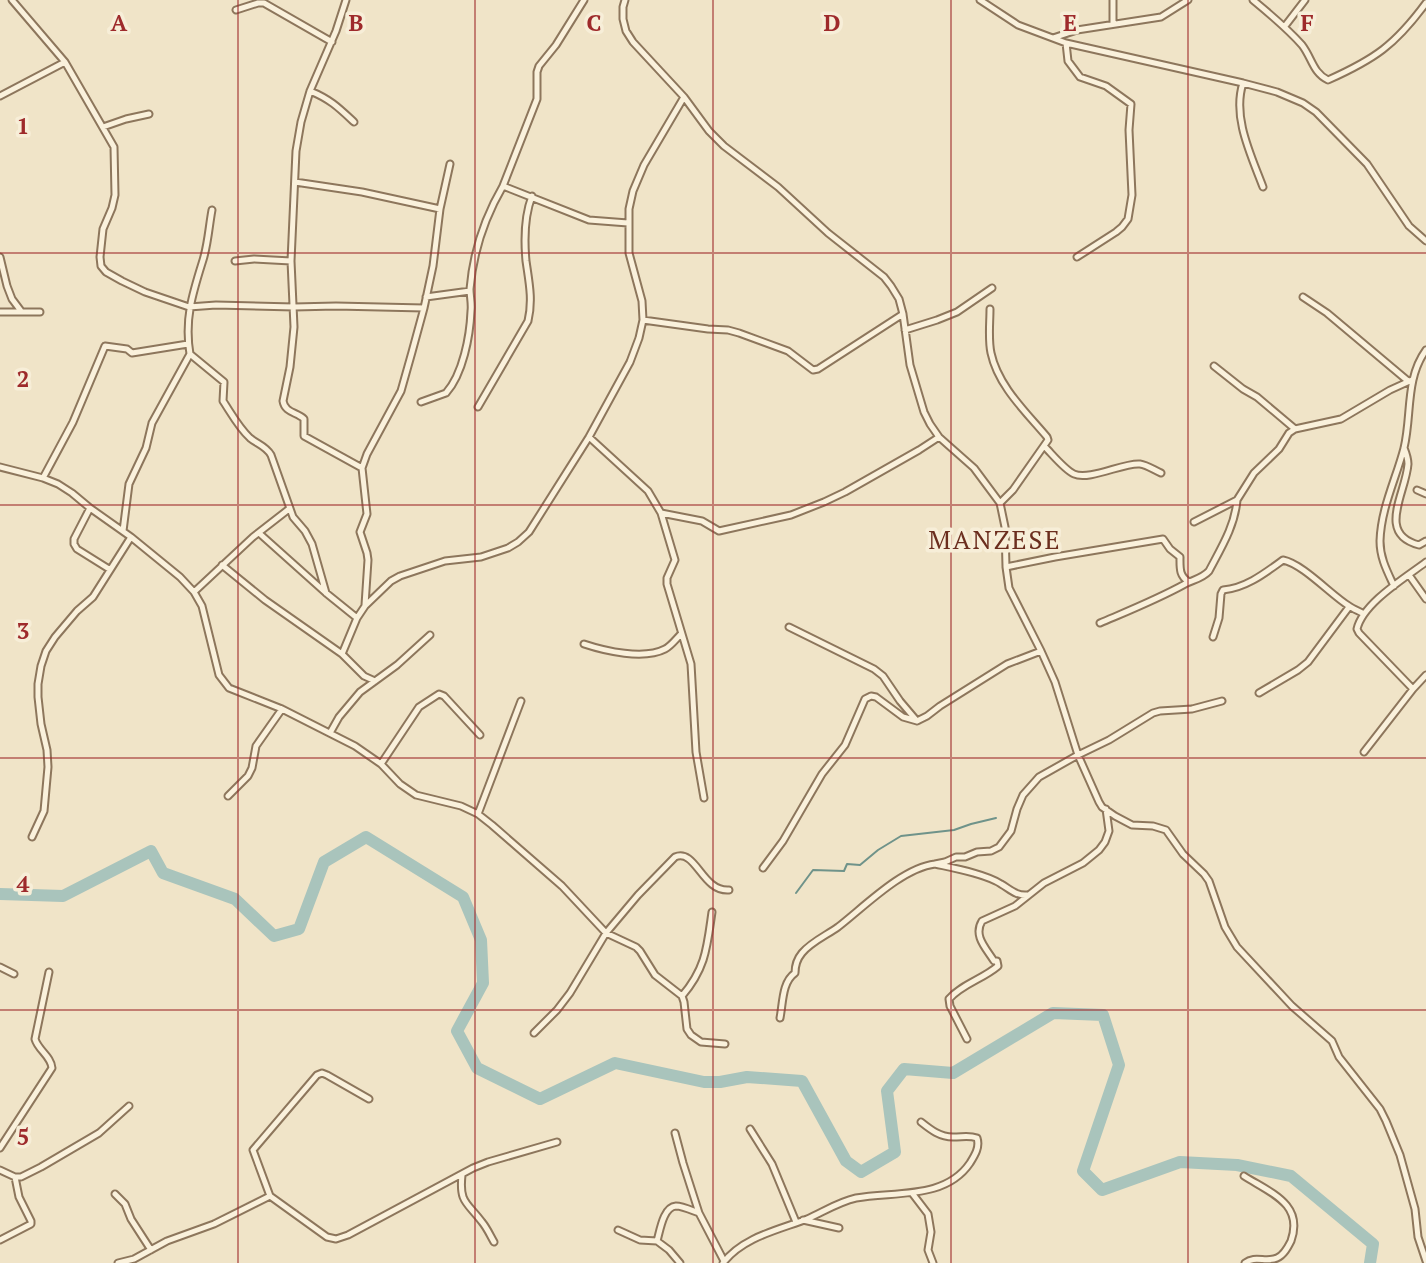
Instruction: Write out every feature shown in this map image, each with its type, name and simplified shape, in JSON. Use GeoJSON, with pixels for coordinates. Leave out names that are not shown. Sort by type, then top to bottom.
{"type":"FeatureCollection","features":[{"type":"Feature","properties":{"kind":"street"},"geometry":{"type":"LineString","coordinates":[[12,0],[65,62],[114,147],[116,178],[112,208],[103,229],[100,257],[101,266],[106,272],[145,292],[189,307],[216,305],[424,308]]}},
{"type":"Feature","properties":{"kind":"street"},"geometry":{"type":"LineString","coordinates":[[346,0],[332,42],[310,91],[300,132],[291,261],[294,327],[283,401],[288,411],[304,419],[304,436],[362,468]]}},
{"type":"Feature","properties":{"kind":"street"},"geometry":{"type":"LineString","coordinates":[[421,402],[446,393],[456,379],[470,326],[470,291],[478,243],[537,99],[539,66],[556,45],[584,0]]}},
{"type":"Feature","properties":{"kind":"street"},"geometry":{"type":"LineString","coordinates":[[625,0],[623,19],[633,42],[684,96],[709,131],[884,277],[891,286],[903,314],[910,365],[924,412],[939,437],[974,468],[1000,503],[1005,527],[1009,588],[1055,682],[1078,755],[1099,802],[1115,816],[1132,825],[1153,825],[1168,832],[1183,854],[1209,880],[1225,927],[1237,947],[1292,1006],[1332,1041],[1339,1057],[1380,1109],[1386,1121],[1400,1155],[1426,1261]]}},
{"type":"Feature","properties":{"kind":"street"},"geometry":{"type":"LineString","coordinates":[[980,0],[1018,24],[1066,43],[1243,83],[1303,103],[1316,112],[1367,164],[1409,226],[1426,241]]}},
{"type":"Feature","properties":{"kind":"street"},"geometry":{"type":"LineString","coordinates":[[1113,0],[1113,23]]}},
{"type":"Feature","properties":{"kind":"street"},"geometry":{"type":"LineString","coordinates":[[1053,38],[1077,30],[1161,17],[1188,0]]}},
{"type":"Feature","properties":{"kind":"street"},"geometry":{"type":"LineString","coordinates":[[1252,0],[1285,26],[1305,49],[1320,76],[1328,80],[1376,57],[1393,43],[1426,3]]}},
{"type":"Feature","properties":{"kind":"street"},"geometry":{"type":"LineString","coordinates":[[1285,26],[1305,0]]}},
{"type":"Feature","properties":{"kind":"street"},"geometry":{"type":"LineString","coordinates":[[236,10],[264,3],[332,42]]}},
{"type":"Feature","properties":{"kind":"street"},"geometry":{"type":"LineString","coordinates":[[1066,43],[1068,61],[1080,77],[1107,86],[1131,104],[1129,130],[1132,195],[1128,219],[1116,232],[1077,257]]}},
{"type":"Feature","properties":{"kind":"street"},"geometry":{"type":"LineString","coordinates":[[0,96],[65,62]]}},
{"type":"Feature","properties":{"kind":"street"},"geometry":{"type":"LineString","coordinates":[[1243,83],[1238,97],[1239,110],[1248,148],[1263,187]]}},
{"type":"Feature","properties":{"kind":"street"},"geometry":{"type":"LineString","coordinates":[[310,91],[326,97],[354,122]]}},
{"type":"Feature","properties":{"kind":"street"},"geometry":{"type":"LineString","coordinates":[[342,654],[365,606],[400,576],[445,561],[481,557],[518,542],[529,532],[589,438],[629,362],[643,320],[642,301],[629,253],[628,223],[633,191],[644,165],[684,96]]}},
{"type":"Feature","properties":{"kind":"street"},"geometry":{"type":"LineString","coordinates":[[103,127],[149,114]]}},
{"type":"Feature","properties":{"kind":"street"},"geometry":{"type":"LineString","coordinates":[[365,606],[368,560],[360,532],[367,514],[362,468],[401,391],[424,308],[450,164]]}},
{"type":"Feature","properties":{"kind":"street"},"geometry":{"type":"LineString","coordinates":[[295,182],[362,192],[440,209]]}},
{"type":"Feature","properties":{"kind":"street"},"geometry":{"type":"LineString","coordinates":[[503,186],[589,220],[628,223]]}},
{"type":"Feature","properties":{"kind":"street"},"geometry":{"type":"LineString","coordinates":[[478,407],[527,321],[531,308],[525,235],[527,210],[532,196]]}},
{"type":"Feature","properties":{"kind":"street"},"geometry":{"type":"LineString","coordinates":[[212,210],[203,258],[189,307],[190,354],[225,382],[223,401],[246,434],[268,449],[289,509],[312,544],[326,593]]}},
{"type":"Feature","properties":{"kind":"street"},"geometry":{"type":"LineString","coordinates":[[0,257],[12,299],[22,311]]}},
{"type":"Feature","properties":{"kind":"street"},"geometry":{"type":"LineString","coordinates":[[234,261],[291,261]]}},
{"type":"Feature","properties":{"kind":"street"},"geometry":{"type":"LineString","coordinates":[[905,330],[957,312],[992,288]]}},
{"type":"Feature","properties":{"kind":"street"},"geometry":{"type":"LineString","coordinates":[[426,297],[470,291]]}},
{"type":"Feature","properties":{"kind":"street"},"geometry":{"type":"LineString","coordinates":[[1303,298],[1327,313],[1410,381]]}},
{"type":"Feature","properties":{"kind":"street"},"geometry":{"type":"LineString","coordinates":[[990,309],[989,342],[996,369],[1012,396],[1048,440],[1000,503]]}},
{"type":"Feature","properties":{"kind":"street"},"geometry":{"type":"LineString","coordinates":[[0,313],[40,312]]}},
{"type":"Feature","properties":{"kind":"street"},"geometry":{"type":"LineString","coordinates":[[643,320],[728,330],[788,351],[813,370],[903,314]]}},
{"type":"Feature","properties":{"kind":"street"},"geometry":{"type":"LineString","coordinates":[[43,478],[69,431],[105,346],[127,349],[132,353],[188,344]]}},
{"type":"Feature","properties":{"kind":"street"},"geometry":{"type":"LineString","coordinates":[[1394,586],[1382,560],[1381,520],[1404,447],[1410,381],[1426,350]]}},
{"type":"Feature","properties":{"kind":"street"},"geometry":{"type":"LineString","coordinates":[[123,531],[129,484],[146,448],[152,423],[190,354]]}},
{"type":"Feature","properties":{"kind":"street"},"geometry":{"type":"LineString","coordinates":[[1214,366],[1263,401],[1295,429]]}},
{"type":"Feature","properties":{"kind":"street"},"geometry":{"type":"LineString","coordinates":[[1100,623],[1209,572],[1232,525],[1237,500],[1254,473],[1279,449],[1289,433],[1295,429],[1341,419],[1410,381]]}},
{"type":"Feature","properties":{"kind":"street"},"geometry":{"type":"LineString","coordinates":[[661,513],[702,521],[719,530],[791,516],[845,492],[939,437]]}},
{"type":"Feature","properties":{"kind":"street"},"geometry":{"type":"LineString","coordinates":[[589,438],[648,491],[661,513],[675,560],[667,584],[691,664],[696,752],[704,797]]}},
{"type":"Feature","properties":{"kind":"street"},"geometry":{"type":"LineString","coordinates":[[1045,447],[1076,475],[1111,471],[1137,464],[1161,473]]}},
{"type":"Feature","properties":{"kind":"street"},"geometry":{"type":"LineString","coordinates":[[1404,447],[1408,463],[1396,525],[1399,533],[1409,542],[1419,545],[1426,541]]}},
{"type":"Feature","properties":{"kind":"street"},"geometry":{"type":"LineString","coordinates":[[0,467],[58,484],[131,537],[180,577],[202,606],[219,675],[229,688],[282,709],[355,746],[381,764],[400,784],[416,795],[461,806],[478,814],[562,886],[606,933],[636,947],[655,975],[682,996],[687,1029],[691,1035],[701,1042],[725,1044]]}},
{"type":"Feature","properties":{"kind":"street"},"geometry":{"type":"LineString","coordinates":[[1417,490],[1426,494]]}},
{"type":"Feature","properties":{"kind":"street"},"geometry":{"type":"LineString","coordinates":[[1194,522],[1237,500]]}},
{"type":"Feature","properties":{"kind":"street"},"geometry":{"type":"LineString","coordinates":[[90,508],[74,544],[77,549],[109,569]]}},
{"type":"Feature","properties":{"kind":"street"},"geometry":{"type":"LineString","coordinates":[[194,592],[289,509]]}},
{"type":"Feature","properties":{"kind":"street"},"geometry":{"type":"LineString","coordinates":[[260,533],[357,618]]}},
{"type":"Feature","properties":{"kind":"street"},"geometry":{"type":"LineString","coordinates":[[32,837],[44,811],[48,768],[38,697],[41,666],[55,637],[93,597],[131,537]]}},
{"type":"Feature","properties":{"kind":"street"},"geometry":{"type":"LineString","coordinates":[[1006,567],[1163,539],[1180,558],[1180,573],[1183,579],[1189,582]]}},
{"type":"Feature","properties":{"kind":"street"},"geometry":{"type":"LineString","coordinates":[[1213,637],[1223,590],[1232,589],[1259,577],[1283,560],[1289,561],[1349,607],[1364,614]]}},
{"type":"Feature","properties":{"kind":"street"},"geometry":{"type":"LineString","coordinates":[[1413,689],[1357,629],[1364,614],[1379,598],[1426,562]]}},
{"type":"Feature","properties":{"kind":"street"},"geometry":{"type":"LineString","coordinates":[[222,565],[375,681]]}},
{"type":"Feature","properties":{"kind":"street"},"geometry":{"type":"LineString","coordinates":[[1409,575],[1426,599]]}},
{"type":"Feature","properties":{"kind":"street"},"geometry":{"type":"LineString","coordinates":[[1259,693],[1308,662],[1349,607]]}},
{"type":"Feature","properties":{"kind":"street"},"geometry":{"type":"LineString","coordinates":[[789,627],[874,669],[883,676],[917,721]]}},
{"type":"Feature","properties":{"kind":"street"},"geometry":{"type":"LineString","coordinates":[[583,645],[620,653],[650,652],[663,650],[681,634]]}},
{"type":"Feature","properties":{"kind":"street"},"geometry":{"type":"LineString","coordinates":[[330,733],[339,717],[360,692],[397,665],[430,635]]}},
{"type":"Feature","properties":{"kind":"street"},"geometry":{"type":"LineString","coordinates":[[763,868],[783,841],[822,774],[845,745],[865,699],[876,697],[903,717],[917,721],[1007,664],[1041,651]]}},
{"type":"Feature","properties":{"kind":"street"},"geometry":{"type":"LineString","coordinates":[[1364,752],[1426,676]]}},
{"type":"Feature","properties":{"kind":"street"},"geometry":{"type":"LineString","coordinates":[[381,764],[419,707],[439,694],[444,696],[480,735]]}},
{"type":"Feature","properties":{"kind":"street"},"geometry":{"type":"LineString","coordinates":[[478,814],[521,701]]}},
{"type":"Feature","properties":{"kind":"street"},"geometry":{"type":"LineString","coordinates":[[780,1018],[789,978],[795,973],[795,964],[804,951],[896,881],[929,865],[977,852],[991,851],[999,846],[1011,831],[1023,795],[1047,772],[1109,740],[1153,713],[1192,709],[1222,701]]}},
{"type":"Feature","properties":{"kind":"street"},"geometry":{"type":"LineString","coordinates":[[228,796],[248,776],[256,746],[282,709]]}},
{"type":"Feature","properties":{"kind":"street"},"geometry":{"type":"LineString","coordinates":[[967,1039],[949,999],[955,992],[998,966],[979,937],[979,925],[1015,905],[1044,883],[1083,863],[1099,850],[1109,831],[1106,809]]}},
{"type":"Feature","properties":{"kind":"street"},"geometry":{"type":"LineString","coordinates":[[534,1033],[569,993],[606,933],[638,895],[679,855],[691,861],[715,888],[729,890]]}},
{"type":"Feature","properties":{"kind":"street"},"geometry":{"type":"LineString","coordinates":[[935,864],[995,880],[1020,896],[1030,894]]}},
{"type":"Feature","properties":{"kind":"street"},"geometry":{"type":"LineString","coordinates":[[682,996],[699,974],[712,912]]}},
{"type":"Feature","properties":{"kind":"street"},"geometry":{"type":"LineString","coordinates":[[0,967],[13,974]]}},
{"type":"Feature","properties":{"kind":"street"},"geometry":{"type":"LineString","coordinates":[[0,1148],[52,1068],[51,1062],[35,1039],[49,972]]}},
{"type":"Feature","properties":{"kind":"street"},"geometry":{"type":"LineString","coordinates":[[369,1099],[327,1074],[317,1075],[253,1150],[270,1196],[327,1237],[335,1239],[348,1235],[488,1162],[557,1142]]}},
{"type":"Feature","properties":{"kind":"street"},"geometry":{"type":"LineString","coordinates":[[0,1170],[21,1177],[99,1133],[129,1106]]}},
{"type":"Feature","properties":{"kind":"street"},"geometry":{"type":"LineString","coordinates":[[675,1133],[699,1213],[723,1262],[733,1251],[748,1242],[828,1208],[856,1199],[943,1185],[956,1178],[969,1163],[978,1145],[977,1138],[969,1135],[943,1136],[921,1122]]}},
{"type":"Feature","properties":{"kind":"street"},"geometry":{"type":"LineString","coordinates":[[750,1129],[772,1164],[796,1222]]}},
{"type":"Feature","properties":{"kind":"street"},"geometry":{"type":"LineString","coordinates":[[462,1175],[460,1189],[464,1202],[483,1223],[494,1242]]}},
{"type":"Feature","properties":{"kind":"street"},"geometry":{"type":"LineString","coordinates":[[1244,1176],[1283,1201],[1294,1216],[1295,1224],[1289,1246],[1283,1254],[1276,1259],[1252,1259],[1245,1263]]}},
{"type":"Feature","properties":{"kind":"street"},"geometry":{"type":"LineString","coordinates":[[0,1240],[31,1224],[19,1197],[15,1177]]}},
{"type":"Feature","properties":{"kind":"street"},"geometry":{"type":"LineString","coordinates":[[912,1192],[928,1214],[931,1232],[928,1250],[933,1263]]}},
{"type":"Feature","properties":{"kind":"street"},"geometry":{"type":"LineString","coordinates":[[116,1194],[125,1204],[131,1219],[151,1250]]}},
{"type":"Feature","properties":{"kind":"street"},"geometry":{"type":"LineString","coordinates":[[118,1263],[134,1259],[180,1236],[214,1224],[270,1196]]}},
{"type":"Feature","properties":{"kind":"street"},"geometry":{"type":"LineString","coordinates":[[657,1241],[666,1212],[672,1207],[681,1206],[699,1213]]}},
{"type":"Feature","properties":{"kind":"street"},"geometry":{"type":"LineString","coordinates":[[803,1220],[839,1228]]}},
{"type":"Feature","properties":{"kind":"street"},"geometry":{"type":"LineString","coordinates":[[618,1230],[640,1240],[657,1241],[680,1263]]}},
{"type":"Feature","properties":{"kind":"waterway"},"geometry":{"type":"LineString","coordinates":[[796,893],[813,870],[844,871],[847,864],[860,865],[901,836],[954,830],[996,818]]}},
{"type":"Feature","properties":{"kind":"waterway"},"geometry":{"type":"LineString","coordinates":[[0,894],[63,896],[151,851],[163,873],[235,899],[274,936],[299,929],[324,862],[366,837],[463,897],[481,940],[483,983],[457,1031],[477,1068],[540,1099],[615,1063],[704,1082],[747,1077],[802,1081],[846,1161],[861,1172],[895,1152],[887,1091],[904,1069],[953,1073],[1053,1013],[1103,1015],[1119,1065],[1083,1171],[1102,1190],[1180,1162],[1237,1165],[1291,1176],[1373,1244],[1370,1263]]}},
{"type":"Feature","properties":{"kind":"district","name":"MANZESE"},"geometry":{"type":"Point","coordinates":[995,539]}}]}
